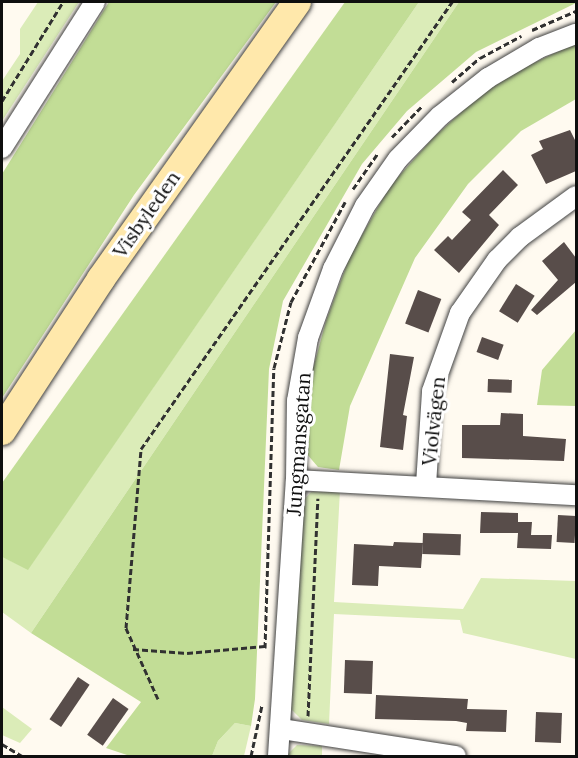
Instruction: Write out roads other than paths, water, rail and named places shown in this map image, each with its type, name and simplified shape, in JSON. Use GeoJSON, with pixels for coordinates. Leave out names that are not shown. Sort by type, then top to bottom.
{"type":"FeatureCollection","features":[{"type":"Feature","properties":{"kind":"main road","name":"Visbyleden"},"geometry":{"type":"LineString","coordinates":[[2,431],[101,279],[297,2]]}},
{"type":"Feature","properties":{"kind":"street"},"geometry":{"type":"LineString","coordinates":[[2,148],[95,2]]}},
{"type":"Feature","properties":{"kind":"street","name":"Jungmansgatan"},"geometry":{"type":"LineString","coordinates":[[278,756],[296,480],[297,401],[308,338],[333,269],[365,206],[398,159],[440,116],[488,78],[539,48],[576,34]]}},
{"type":"Feature","properties":{"kind":"street","name":"Violvägen"},"geometry":{"type":"LineString","coordinates":[[426,485],[432,391],[460,313],[497,260],[520,237],[576,196]]}},
{"type":"Feature","properties":{"kind":"street"},"geometry":{"type":"LineString","coordinates":[[296,480],[426,485],[576,495]]}},
{"type":"Feature","properties":{"kind":"street"},"geometry":{"type":"LineString","coordinates":[[281,729],[456,756]]}}]}
